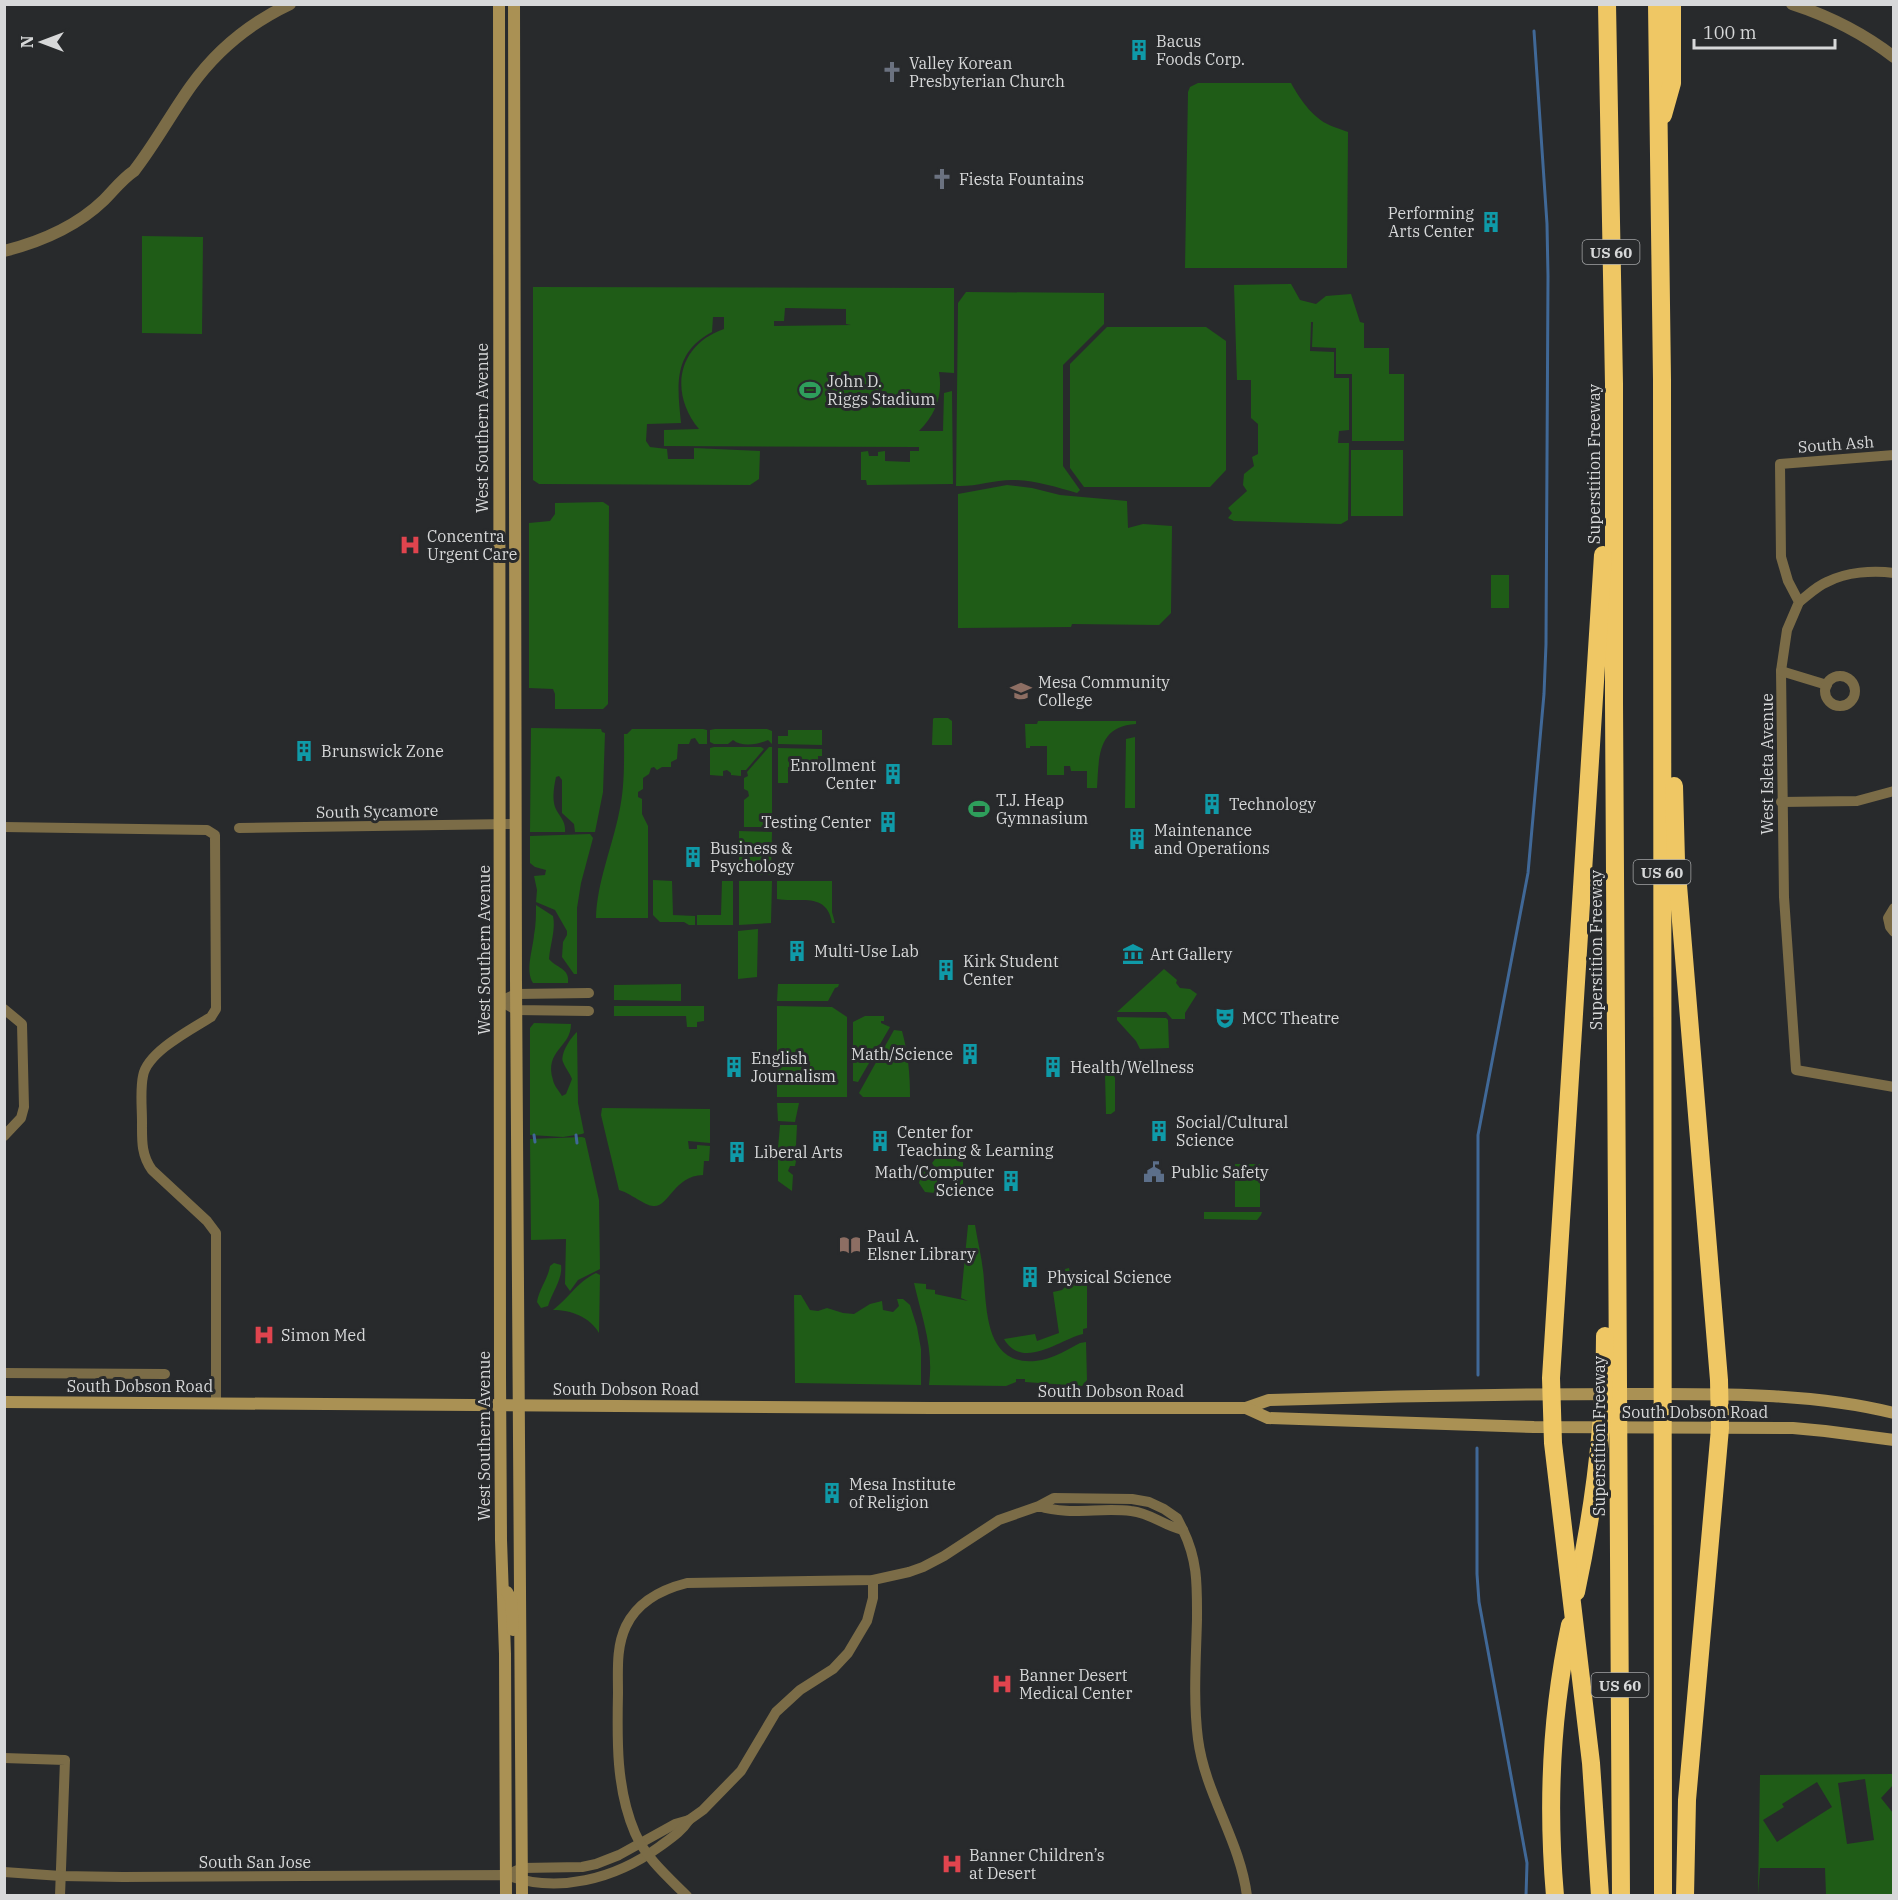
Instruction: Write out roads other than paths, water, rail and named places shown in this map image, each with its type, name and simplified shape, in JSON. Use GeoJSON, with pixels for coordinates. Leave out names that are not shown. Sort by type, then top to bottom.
{"type":"FeatureCollection","features":[{"type":"Feature","properties":{"kind":"highway"},"geometry":{"type":"LineString","coordinates":[[1600,4],[1608,120]]}},
{"type":"Feature","properties":{"kind":"highway","name":"Superstition Freeway"},"geometry":{"type":"LineString","coordinates":[[1607,4],[1614,384],[1621,1896]]}},
{"type":"Feature","properties":{"kind":"highway","name":"US 60"},"geometry":{"type":"LineString","coordinates":[[1657,4],[1662,379],[1663,1896]]}},
{"type":"Feature","properties":{"kind":"highway"},"geometry":{"type":"LineString","coordinates":[[1658,131],[1672,83],[1672,4]]}},
{"type":"Feature","properties":{"kind":"highway"},"geometry":{"type":"LineString","coordinates":[[1662,379],[1676,861],[1720,1428],[1687,1800],[1685,1896]]}},
{"type":"Feature","properties":{"kind":"highway"},"geometry":{"type":"LineString","coordinates":[[1600,1896],[1592,1763],[1557,1477],[1551,1393],[1557,1251],[1614,384]]}},
{"type":"Feature","properties":{"kind":"highway"},"geometry":{"type":"LineString","coordinates":[[1555,1896],[1551,1834],[1551,1781],[1555,1712],[1564,1649],[1588,1528],[1604,1389],[1606,1193],[1616,1080]]}},
{"type":"Feature","properties":{"kind":"main road","name":"West Southern Avenue"},"geometry":{"type":"LineString","coordinates":[[499,4],[500,1135],[506,1896]]}},
{"type":"Feature","properties":{"kind":"main road","name":"West Southern Avenue"},"geometry":{"type":"LineString","coordinates":[[514,4],[516,1010],[522,1896]]}},
{"type":"Feature","properties":{"kind":"main road"},"geometry":{"type":"LineString","coordinates":[[498,149],[505,161],[506,240],[507,245],[515,252]]}},
{"type":"Feature","properties":{"kind":"main road"},"geometry":{"type":"LineString","coordinates":[[500,1135],[505,1137],[508,1145],[510,1185],[518,1216]]}},
{"type":"Feature","properties":{"kind":"main road","name":"South Dobson Road"},"geometry":{"type":"LineString","coordinates":[[4,1402],[1246,1408],[1269,1400],[1551,1393],[1719,1394],[1829,1402],[1893,1413]]}},
{"type":"Feature","properties":{"kind":"main road","name":"South Dobson Road"},"geometry":{"type":"LineString","coordinates":[[1246,1408],[1268,1419],[1581,1428],[1793,1428],[1893,1440]]}},
{"type":"Feature","properties":{"kind":"main road"},"geometry":{"type":"LineString","coordinates":[[503,1590],[511,1599],[514,1646],[522,1662]]}},
{"type":"Feature","properties":{"kind":"main road"},"geometry":{"type":"LineString","coordinates":[[505,1716],[521,1716]]}},
{"type":"Feature","properties":{"kind":"street"},"geometry":{"type":"LineString","coordinates":[[4,251],[40,240],[64,228],[104,201],[134,171],[191,86],[221,51],[243,32],[271,13],[290,4]]}},
{"type":"Feature","properties":{"kind":"street"},"geometry":{"type":"LineString","coordinates":[[1792,4],[1819,9],[1893,57]]}},
{"type":"Feature","properties":{"kind":"street","name":"South Ash"},"geometry":{"type":"LineString","coordinates":[[1799,602],[1788,581],[1781,557],[1780,464],[1893,455]]}},
{"type":"Feature","properties":{"kind":"street"},"geometry":{"type":"LineString","coordinates":[[1799,602],[1827,581],[1855,573],[1882,571],[1893,573]]}},
{"type":"Feature","properties":{"kind":"street","name":"West Isleta Avenue"},"geometry":{"type":"LineString","coordinates":[[1799,602],[1787,630],[1781,671],[1784,897],[1796,1070],[1893,1087]]}},
{"type":"Feature","properties":{"kind":"street"},"geometry":{"type":"LineString","coordinates":[[1781,671],[1827,685]]}},
{"type":"Feature","properties":{"kind":"street"},"geometry":{"type":"LineString","coordinates":[[1781,802],[1857,801],[1893,791]]}},
{"type":"Feature","properties":{"kind":"street","name":"South Sycamore"},"geometry":{"type":"LineString","coordinates":[[238,828],[516,824]]}},
{"type":"Feature","properties":{"kind":"street"},"geometry":{"type":"LineString","coordinates":[[4,827],[207,830],[215,835],[216,1009],[211,1017],[159,1052],[148,1064],[143,1075],[142,1137],[145,1161],[207,1221],[216,1233],[216,1403]]}},
{"type":"Feature","properties":{"kind":"street"},"geometry":{"type":"LineString","coordinates":[[1893,908],[1888,918],[1893,932]]}},
{"type":"Feature","properties":{"kind":"street"},"geometry":{"type":"LineString","coordinates":[[500,1001],[516,994],[590,993]]}},
{"type":"Feature","properties":{"kind":"street"},"geometry":{"type":"LineString","coordinates":[[500,1001],[516,1010],[590,1011]]}},
{"type":"Feature","properties":{"kind":"street"},"geometry":{"type":"LineString","coordinates":[[4,1009],[22,1024],[24,1107],[21,1118],[4,1136]]}},
{"type":"Feature","properties":{"kind":"street"},"geometry":{"type":"LineString","coordinates":[[4,1373],[165,1374]]}},
{"type":"Feature","properties":{"kind":"street"},"geometry":{"type":"LineString","coordinates":[[687,1896],[648,1855],[640,1843],[627,1809],[619,1774],[617,1700],[619,1647],[627,1624],[642,1605],[664,1590],[687,1583],[873,1580],[909,1572],[944,1556],[999,1520],[1039,1506],[1053,1511],[1129,1510],[1150,1515],[1168,1527],[1183,1530],[1190,1545],[1196,1570],[1197,1715],[1201,1759],[1235,1850],[1247,1896]]}},
{"type":"Feature","properties":{"kind":"street"},"geometry":{"type":"LineString","coordinates":[[522,1874],[569,1883],[613,1873],[648,1855],[682,1830],[689,1820],[703,1810],[741,1771],[774,1715],[785,1703],[800,1690],[833,1669],[848,1653],[867,1621],[873,1598],[873,1580]]}},
{"type":"Feature","properties":{"kind":"street"},"geometry":{"type":"LineString","coordinates":[[4,1758],[65,1760],[60,1896]]}},
{"type":"Feature","properties":{"kind":"street"},"geometry":{"type":"LineString","coordinates":[[506,1875],[596,1864],[619,1855],[675,1824],[689,1820]]}},
{"type":"Feature","properties":{"kind":"street","name":"South San Jose"},"geometry":{"type":"LineString","coordinates":[[4,1872],[60,1876],[506,1875]]}},
{"type":"Feature","properties":{"kind":"waterway"},"geometry":{"type":"LineString","coordinates":[[1478,1375],[1478,1135],[1528,873],[1544,694],[1548,276],[1547,224],[1534,31]]}},
{"type":"Feature","properties":{"kind":"waterway"},"geometry":{"type":"LineString","coordinates":[[534,1135],[535,1142]]}},
{"type":"Feature","properties":{"kind":"waterway"},"geometry":{"type":"LineString","coordinates":[[576,1135],[577,1143]]}},
{"type":"Feature","properties":{"kind":"waterway"},"geometry":{"type":"LineString","coordinates":[[1477,1448],[1479,1602],[1527,1863],[1526,1896]]}},
{"type":"Feature","properties":{"kind":"place","name":"Bacus Foods Corp."},"geometry":{"type":"Point","coordinates":[1139,50]}},
{"type":"Feature","properties":{"kind":"place","name":"Valley Korean Presbyterian Church"},"geometry":{"type":"Point","coordinates":[892,72]}},
{"type":"Feature","properties":{"kind":"place","name":"Fiesta Fountains"},"geometry":{"type":"Point","coordinates":[942,179]}},
{"type":"Feature","properties":{"kind":"place","name":"Performing Arts Center"},"geometry":{"type":"Point","coordinates":[1491,222]}},
{"type":"Feature","properties":{"kind":"place","name":"John D. Riggs Stadium"},"geometry":{"type":"Point","coordinates":[810,390]}},
{"type":"Feature","properties":{"kind":"place","name":"Concentra Urgent Care"},"geometry":{"type":"Point","coordinates":[410,545]}},
{"type":"Feature","properties":{"kind":"place","name":"Mesa Community College"},"geometry":{"type":"Point","coordinates":[1021,691]}},
{"type":"Feature","properties":{"kind":"place","name":"Brunswick Zone"},"geometry":{"type":"Point","coordinates":[304,751]}},
{"type":"Feature","properties":{"kind":"place","name":"Enrollment Center"},"geometry":{"type":"Point","coordinates":[893,774]}},
{"type":"Feature","properties":{"kind":"place","name":"Technology"},"geometry":{"type":"Point","coordinates":[1212,804]}},
{"type":"Feature","properties":{"kind":"place","name":"T.J. Heap Gymnasium"},"geometry":{"type":"Point","coordinates":[979,809]}},
{"type":"Feature","properties":{"kind":"place","name":"Testing Center"},"geometry":{"type":"Point","coordinates":[888,822]}},
{"type":"Feature","properties":{"kind":"place","name":"Maintenance and Operations"},"geometry":{"type":"Point","coordinates":[1137,839]}},
{"type":"Feature","properties":{"kind":"place","name":"Business & Psychology"},"geometry":{"type":"Point","coordinates":[693,857]}},
{"type":"Feature","properties":{"kind":"place","name":"Multi-Use Lab"},"geometry":{"type":"Point","coordinates":[797,951]}},
{"type":"Feature","properties":{"kind":"place","name":"Art Gallery"},"geometry":{"type":"Point","coordinates":[1133,954]}},
{"type":"Feature","properties":{"kind":"place","name":"Kirk Student Center"},"geometry":{"type":"Point","coordinates":[946,970]}},
{"type":"Feature","properties":{"kind":"place","name":"MCC Theatre"},"geometry":{"type":"Point","coordinates":[1225,1018]}},
{"type":"Feature","properties":{"kind":"place","name":"Math/Science"},"geometry":{"type":"Point","coordinates":[970,1054]}},
{"type":"Feature","properties":{"kind":"place","name":"English Journalism"},"geometry":{"type":"Point","coordinates":[734,1067]}},
{"type":"Feature","properties":{"kind":"place","name":"Health/Wellness"},"geometry":{"type":"Point","coordinates":[1053,1067]}},
{"type":"Feature","properties":{"kind":"place","name":"Social/Cultural Science"},"geometry":{"type":"Point","coordinates":[1159,1131]}},
{"type":"Feature","properties":{"kind":"place","name":"Center for Teaching & Learning"},"geometry":{"type":"Point","coordinates":[880,1141]}},
{"type":"Feature","properties":{"kind":"place","name":"Liberal Arts"},"geometry":{"type":"Point","coordinates":[737,1152]}},
{"type":"Feature","properties":{"kind":"place","name":"Public Safety"},"geometry":{"type":"Point","coordinates":[1154,1172]}},
{"type":"Feature","properties":{"kind":"place","name":"Math/Computer Science"},"geometry":{"type":"Point","coordinates":[1011,1181]}},
{"type":"Feature","properties":{"kind":"place","name":"Paul A. Elsner Library"},"geometry":{"type":"Point","coordinates":[850,1245]}},
{"type":"Feature","properties":{"kind":"place","name":"Physical Science"},"geometry":{"type":"Point","coordinates":[1030,1277]}},
{"type":"Feature","properties":{"kind":"place","name":"Simon Med"},"geometry":{"type":"Point","coordinates":[264,1335]}},
{"type":"Feature","properties":{"kind":"place","name":"Mesa Institute of Religion"},"geometry":{"type":"Point","coordinates":[832,1493]}},
{"type":"Feature","properties":{"kind":"place","name":"Banner Desert Medical Center"},"geometry":{"type":"Point","coordinates":[1002,1684]}},
{"type":"Feature","properties":{"kind":"place","name":"Banner Children’s at Desert"},"geometry":{"type":"Point","coordinates":[952,1864]}}]}
